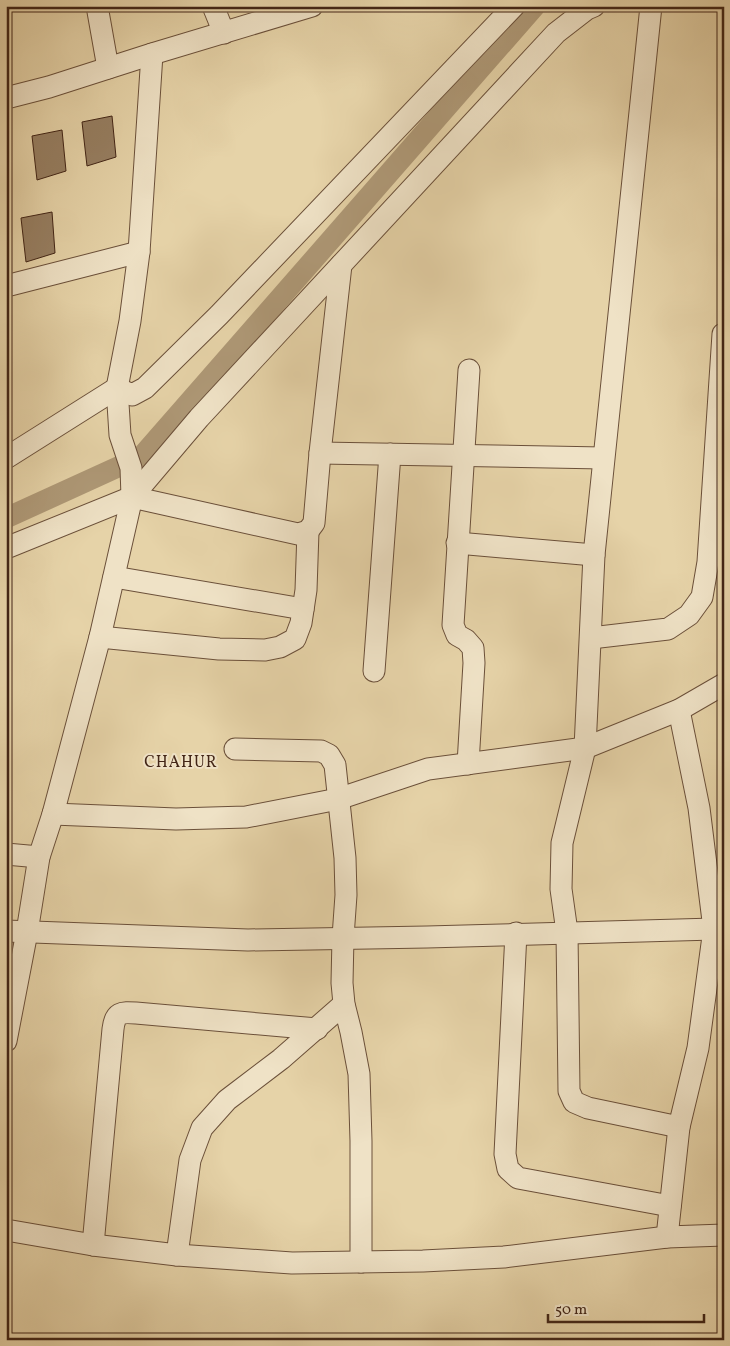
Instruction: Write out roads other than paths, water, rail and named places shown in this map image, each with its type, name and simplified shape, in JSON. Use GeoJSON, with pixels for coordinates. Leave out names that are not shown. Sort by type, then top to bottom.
{"type":"FeatureCollection","features":[{"type":"Feature","properties":{"kind":"street"},"geometry":{"type":"LineString","coordinates":[[97,6],[108,68]]}},
{"type":"Feature","properties":{"kind":"street"},"geometry":{"type":"LineString","coordinates":[[213,6],[224,33]]}},
{"type":"Feature","properties":{"kind":"street"},"geometry":{"type":"LineString","coordinates":[[117,388],[132,395],[145,388],[225,308],[514,6]]}},
{"type":"Feature","properties":{"kind":"street"},"geometry":{"type":"LineString","coordinates":[[6,548],[132,497],[199,418],[556,34],[587,9],[594,6]]}},
{"type":"Feature","properties":{"kind":"street"},"geometry":{"type":"LineString","coordinates":[[651,6],[594,555],[585,748],[562,843],[561,890],[567,932],[569,1092],[574,1102],[588,1108],[679,1127]]}},
{"type":"Feature","properties":{"kind":"street"},"geometry":{"type":"LineString","coordinates":[[6,98],[50,87],[302,8]]}},
{"type":"Feature","properties":{"kind":"street"},"geometry":{"type":"LineString","coordinates":[[6,1041],[39,857],[53,814],[100,637],[132,497],[131,468],[120,435],[117,388],[130,321],[139,252],[152,54]]}},
{"type":"Feature","properties":{"kind":"street"},"geometry":{"type":"LineString","coordinates":[[6,286],[139,252]]}},
{"type":"Feature","properties":{"kind":"street"},"geometry":{"type":"LineString","coordinates":[[100,637],[218,649],[265,650],[280,647],[295,639],[301,623],[306,590],[308,531],[314,522],[341,264]]}},
{"type":"Feature","properties":{"kind":"street"},"geometry":{"type":"LineString","coordinates":[[591,638],[668,629],[689,615],[702,596],[708,562],[723,334]]}},
{"type":"Feature","properties":{"kind":"street"},"geometry":{"type":"LineString","coordinates":[[468,764],[474,663],[473,648],[466,640],[457,635],[453,624],[469,370]]}},
{"type":"Feature","properties":{"kind":"street"},"geometry":{"type":"LineString","coordinates":[[6,458],[117,388]]}},
{"type":"Feature","properties":{"kind":"street"},"geometry":{"type":"LineString","coordinates":[[320,453],[603,458]]}},
{"type":"Feature","properties":{"kind":"street"},"geometry":{"type":"LineString","coordinates":[[374,671],[390,454]]}},
{"type":"Feature","properties":{"kind":"street"},"geometry":{"type":"LineString","coordinates":[[132,497],[298,534],[308,531]]}},
{"type":"Feature","properties":{"kind":"street"},"geometry":{"type":"LineString","coordinates":[[457,543],[594,555]]}},
{"type":"Feature","properties":{"kind":"street"},"geometry":{"type":"LineString","coordinates":[[114,577],[303,609]]}},
{"type":"Feature","properties":{"kind":"street"},"geometry":{"type":"LineString","coordinates":[[53,814],[176,819],[246,817],[338,799],[428,770],[585,748],[679,710],[724,684]]}},
{"type":"Feature","properties":{"kind":"street"},"geometry":{"type":"LineString","coordinates":[[667,1237],[679,1127],[698,1048],[719,930],[699,808],[679,710]]}},
{"type":"Feature","properties":{"kind":"street"},"geometry":{"type":"LineString","coordinates":[[236,749],[321,751],[329,755],[335,765],[346,895],[342,937],[342,983],[344,1004],[352,1032],[359,1074],[361,1262]]}},
{"type":"Feature","properties":{"kind":"street"},"geometry":{"type":"LineString","coordinates":[[6,854],[39,857]]}},
{"type":"Feature","properties":{"kind":"street"},"geometry":{"type":"LineString","coordinates":[[6,930],[248,940],[719,930]]}},
{"type":"Feature","properties":{"kind":"street"},"geometry":{"type":"LineString","coordinates":[[516,933],[505,1154],[508,1169],[518,1178],[670,1206]]}},
{"type":"Feature","properties":{"kind":"street"},"geometry":{"type":"LineString","coordinates":[[178,1255],[190,1160],[202,1128],[227,1100],[281,1059],[344,1004]]}},
{"type":"Feature","properties":{"kind":"street"},"geometry":{"type":"LineString","coordinates":[[93,1245],[113,1028],[114,1020],[118,1014],[125,1012],[317,1029]]}},
{"type":"Feature","properties":{"kind":"street"},"geometry":{"type":"LineString","coordinates":[[6,1230],[93,1245],[178,1255],[292,1263],[423,1261],[504,1257],[667,1237],[724,1235]]}},
{"type":"Feature","properties":{"kind":"waterway"},"geometry":{"type":"LineString","coordinates":[[6,518],[142,456],[535,6]]}},
{"type":"Feature","properties":{"kind":"district","name":"CHAHUR"},"geometry":{"type":"Point","coordinates":[181,761]}}]}
